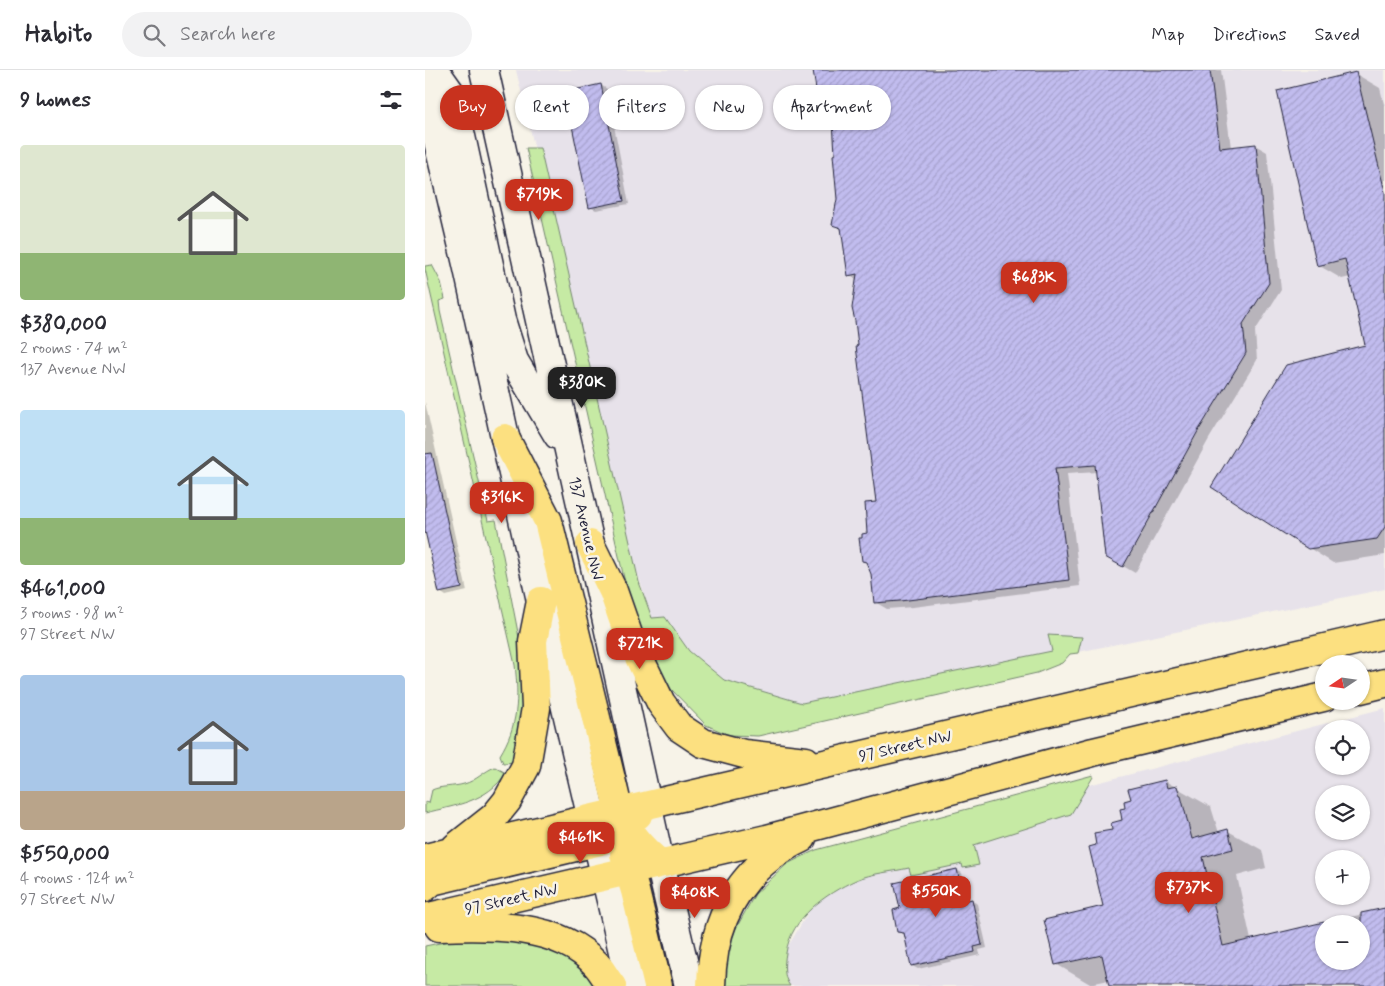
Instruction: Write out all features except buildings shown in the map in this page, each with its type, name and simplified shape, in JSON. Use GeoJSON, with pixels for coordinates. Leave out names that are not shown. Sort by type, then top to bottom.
{"type":"FeatureCollection","features":[{"type":"Feature","properties":{"kind":"main road"},"geometry":{"type":"LineString","coordinates":[[425,70],[440,78],[452,95],[501,320],[514,361],[571,458]]}},
{"type":"Feature","properties":{"kind":"main road"},"geometry":{"type":"LineString","coordinates":[[455,70],[463,78],[485,77]]}},
{"type":"Feature","properties":{"kind":"main road","name":"137 Avenue NW"},"geometry":{"type":"LineString","coordinates":[[485,77],[689,986]]}},
{"type":"Feature","properties":{"kind":"main road"},"geometry":{"type":"LineString","coordinates":[[425,86],[465,255],[541,601],[609,827],[623,852],[618,873],[631,986]]}},
{"type":"Feature","properties":{"kind":"main road"},"geometry":{"type":"LineString","coordinates":[[505,438],[548,521],[609,827],[660,863]]}},
{"type":"Feature","properties":{"kind":"main road"},"geometry":{"type":"LineString","coordinates":[[590,544],[613,591],[629,638],[661,702],[679,727],[703,744],[744,754],[828,763]]}},
{"type":"Feature","properties":{"kind":"main road"},"geometry":{"type":"LineString","coordinates":[[437,855],[494,817],[514,789],[526,766],[536,708],[533,641],[541,601]]}},
{"type":"Feature","properties":{"kind":"main road","name":"97 Street NW"},"geometry":{"type":"LineString","coordinates":[[437,855],[609,827],[648,805],[1385,634]]}},
{"type":"Feature","properties":{"kind":"main road"},"geometry":{"type":"LineString","coordinates":[[1370,686],[1385,683]]}},
{"type":"Feature","properties":{"kind":"main road","name":"97 Street NW"},"geometry":{"type":"LineString","coordinates":[[425,918],[767,839],[1093,752],[1315,699]]}},
{"type":"Feature","properties":{"kind":"main road"},"geometry":{"type":"LineString","coordinates":[[711,986],[711,975],[718,938],[728,906],[748,876],[787,845],[846,818]]}},
{"type":"Feature","properties":{"kind":"main road"},"geometry":{"type":"LineString","coordinates":[[425,887],[432,881],[609,827]]}},
{"type":"Feature","properties":{"kind":"main road"},"geometry":{"type":"LineString","coordinates":[[618,873],[659,986]]}},
{"type":"Feature","properties":{"kind":"main road"},"geometry":{"type":"LineString","coordinates":[[425,927],[482,925],[523,929],[559,938],[578,949],[595,963],[611,986]]}},
{"type":"Feature","properties":{"kind":"shaded area"},"geometry":{"type":"Polygon","coordinates":[[[516,70],[1385,70],[1385,589],[835,702],[802,703],[724,680],[689,651],[665,617],[652,619],[630,549],[530,130],[589,130],[589,85],[520,85],[516,70]]]}},
{"type":"Feature","properties":{"kind":"shaded area"},"geometry":{"type":"Polygon","coordinates":[[[1385,708],[1385,986],[764,986],[847,848],[1315,726],[1315,775],[1370,775],[1370,720],[1339,720],[1385,708]]]}},
{"type":"Feature","properties":{"kind":"green space"},"geometry":{"type":"Polygon","coordinates":[[[526,148],[540,148],[639,582],[652,618],[665,617],[689,651],[724,680],[802,703],[1052,651],[1048,635],[1082,637],[1078,653],[1070,654],[1062,663],[1037,673],[758,736],[729,735],[706,725],[671,689],[640,627],[626,587],[526,148]]]}},
{"type":"Feature","properties":{"kind":"green space"},"geometry":{"type":"Polygon","coordinates":[[[432,265],[441,282],[445,299],[439,301],[440,311],[488,521],[496,520],[521,648],[525,697],[518,762],[503,763],[500,755],[511,733],[516,711],[515,665],[425,269],[425,266],[432,265]]]}},
{"type":"Feature","properties":{"kind":"green space"},"geometry":{"type":"Polygon","coordinates":[[[495,767],[506,773],[490,790],[470,801],[425,813],[425,802],[429,803],[432,790],[468,783],[495,767]]]}},
{"type":"Feature","properties":{"kind":"green space"},"geometry":{"type":"Polygon","coordinates":[[[1093,775],[1071,814],[974,845],[979,865],[963,868],[962,864],[911,875],[909,868],[875,874],[856,880],[833,892],[802,918],[789,940],[786,953],[785,975],[790,986],[719,986],[724,950],[755,894],[787,864],[816,850],[1093,775]]]}},
{"type":"Feature","properties":{"kind":"green space"},"geometry":{"type":"Polygon","coordinates":[[[479,935],[561,950],[586,969],[596,986],[425,986],[425,946],[479,935]]]}}]}
